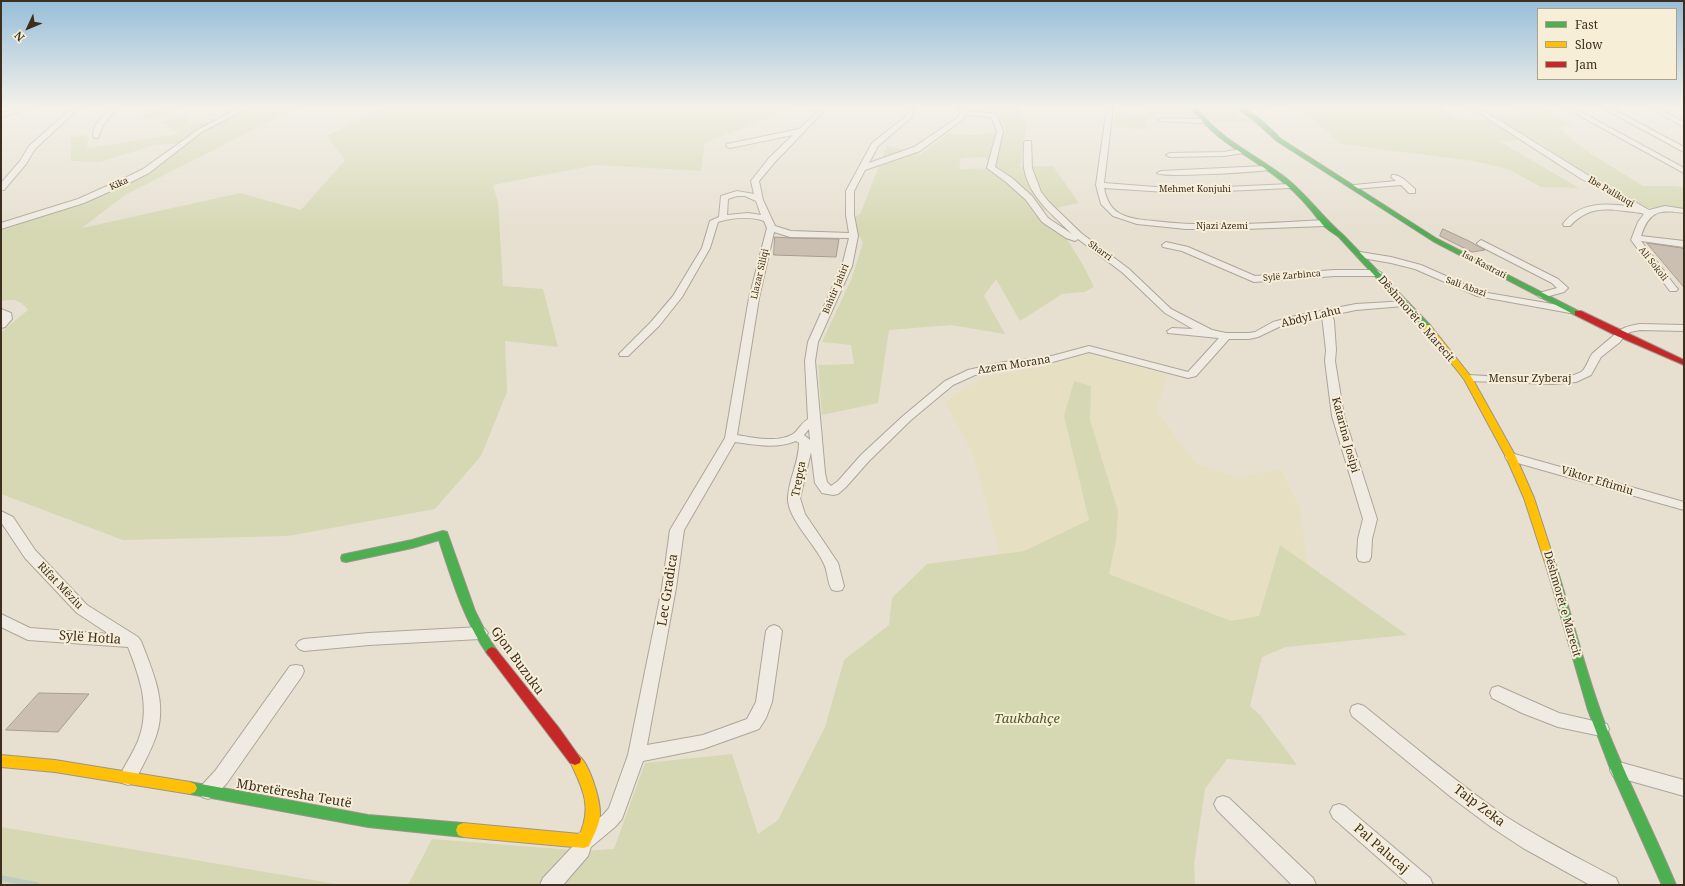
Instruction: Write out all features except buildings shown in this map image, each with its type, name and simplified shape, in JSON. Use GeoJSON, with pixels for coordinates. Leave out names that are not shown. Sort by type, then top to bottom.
{"type":"FeatureCollection","features":[{"type":"Feature","properties":{"kind":"street"},"geometry":{"type":"LineString","coordinates":[[1,188],[23,162],[32,148]]}},
{"type":"Feature","properties":{"kind":"street","name":"Kika"},"geometry":{"type":"LineString","coordinates":[[1,226],[81,200],[128,180],[146,171],[176,148]]}},
{"type":"Feature","properties":{"kind":"street"},"geometry":{"type":"LineString","coordinates":[[769,224],[759,200],[754,181],[784,148]]}},
{"type":"Feature","properties":{"kind":"street","name":"Bahtir Jahiri"},"geometry":{"type":"LineString","coordinates":[[814,420],[810,361],[814,342],[847,266],[854,236],[850,215],[850,191],[873,148]]}},
{"type":"Feature","properties":{"kind":"street"},"geometry":{"type":"LineString","coordinates":[[863,168],[919,148]]}},
{"type":"Feature","properties":{"kind":"street"},"geometry":{"type":"LineString","coordinates":[[996,148],[991,168],[1014,184],[1029,198],[1045,220],[1069,236],[1089,244]]}},
{"type":"Feature","properties":{"kind":"street","name":"Sharri"},"geometry":{"type":"LineString","coordinates":[[1028,148],[1028,168],[1037,193],[1062,220],[1089,244],[1126,271],[1168,311],[1186,322],[1209,332]]}},
{"type":"Feature","properties":{"kind":"street"},"geometry":{"type":"LineString","coordinates":[[1100,185],[1105,148]]}},
{"type":"Feature","properties":{"kind":"street","name":"Dëshmorët e Marecit"},"geometry":{"type":"LineString","coordinates":[[1235,148],[1275,173],[1322,217],[1325,222],[1360,255],[1404,303],[1419,317],[1468,378],[1511,457],[1529,498],[1570,628],[1579,665],[1601,729],[1668,885]]}},
{"type":"Feature","properties":{"kind":"street","name":"Isa Kastrati"},"geometry":{"type":"LineString","coordinates":[[1292,148],[1435,240],[1620,334],[1684,364]]}},
{"type":"Feature","properties":{"kind":"street","name":"Ibe Palikuqi"},"geometry":{"type":"LineString","coordinates":[[1539,148],[1583,176],[1648,213]]}},
{"type":"Feature","properties":{"kind":"street"},"geometry":{"type":"LineString","coordinates":[[1643,148],[1684,171]]}},
{"type":"Feature","properties":{"kind":"street"},"geometry":{"type":"LineString","coordinates":[[1170,155],[1231,153],[1240,151]]}},
{"type":"Feature","properties":{"kind":"street"},"geometry":{"type":"LineString","coordinates":[[1162,173],[1265,168]]}},
{"type":"Feature","properties":{"kind":"street"},"geometry":{"type":"LineString","coordinates":[[1394,177],[1412,191]]}},
{"type":"Feature","properties":{"kind":"street"},"geometry":{"type":"LineString","coordinates":[[1354,187],[1402,183]]}},
{"type":"Feature","properties":{"kind":"street","name":"Mehmet Konjuhi"},"geometry":{"type":"LineString","coordinates":[[1100,185],[1182,191],[1290,186]]}},
{"type":"Feature","properties":{"kind":"street","name":"Njazi Azemi"},"geometry":{"type":"LineString","coordinates":[[1100,185],[1101,196],[1107,207],[1120,217],[1152,224],[1222,226],[1325,222]]}},
{"type":"Feature","properties":{"kind":"street"},"geometry":{"type":"LineString","coordinates":[[723,218],[724,198],[729,194],[744,193],[759,200]]}},
{"type":"Feature","properties":{"kind":"street"},"geometry":{"type":"LineString","coordinates":[[1567,224],[1578,212],[1587,208],[1614,208],[1648,213],[1658,209],[1684,211]]}},
{"type":"Feature","properties":{"kind":"street","name":"Ali Sokoli"},"geometry":{"type":"LineString","coordinates":[[1648,213],[1638,230],[1635,240],[1672,289]]}},
{"type":"Feature","properties":{"kind":"street"},"geometry":{"type":"LineString","coordinates":[[624,354],[655,324],[677,297],[706,248],[714,221],[723,218],[758,216],[769,224],[790,234],[854,236]]}},
{"type":"Feature","properties":{"kind":"street","name":"Llazar Siliqi"},"geometry":{"type":"LineString","coordinates":[[731,438],[754,298],[769,224]]}},
{"type":"Feature","properties":{"kind":"street","name":"Ali Sokoli"},"geometry":{"type":"LineString","coordinates":[[1635,238],[1684,244]]}},
{"type":"Feature","properties":{"kind":"street","name":"Isa Kastrati"},"geometry":{"type":"LineString","coordinates":[[1481,243],[1555,281],[1563,288],[1561,290],[1542,295]]}},
{"type":"Feature","properties":{"kind":"street","name":"Sylë Zarbinca"},"geometry":{"type":"LineString","coordinates":[[1166,245],[1185,249],[1254,279],[1334,273],[1377,273]]}},
{"type":"Feature","properties":{"kind":"street","name":"Sali Abazi"},"geometry":{"type":"LineString","coordinates":[[1360,255],[1411,265],[1480,294],[1575,311]]}},
{"type":"Feature","properties":{"kind":"street","name":"Abdyl Lahu"},"geometry":{"type":"LineString","coordinates":[[1172,331],[1209,332],[1226,336],[1249,336],[1258,334],[1277,324],[1299,318],[1356,307],[1404,303]]}},
{"type":"Feature","properties":{"kind":"street"},"geometry":{"type":"LineString","coordinates":[[1,312],[7,315],[7,319],[1,325]]}},
{"type":"Feature","properties":{"kind":"street","name":"Katarina Josipi"},"geometry":{"type":"LineString","coordinates":[[1326,313],[1329,321],[1331,350],[1330,361],[1338,416],[1370,519],[1364,557]]}},
{"type":"Feature","properties":{"kind":"street"},"geometry":{"type":"LineString","coordinates":[[1620,334],[1627,330],[1640,327],[1684,328]]}},
{"type":"Feature","properties":{"kind":"street","name":"Mensur Zyberaj"},"geometry":{"type":"LineString","coordinates":[[1468,378],[1553,380],[1576,379],[1587,373],[1597,355],[1616,340],[1620,334]]}},
{"type":"Feature","properties":{"kind":"street","name":"Azem Morana"},"geometry":{"type":"LineString","coordinates":[[814,420],[821,483],[827,490],[833,491],[842,484],[864,458],[948,383],[972,372],[1004,365],[1049,360],[1089,349],[1188,375],[1192,374],[1226,336]]}},
{"type":"Feature","properties":{"kind":"street"},"geometry":{"type":"LineString","coordinates":[[731,438],[777,443],[788,441],[798,436],[805,426],[814,420]]}},
{"type":"Feature","properties":{"kind":"street","name":"Trepça"},"geometry":{"type":"LineString","coordinates":[[798,436],[804,442],[805,452],[794,498],[799,515],[831,563],[836,586]]}},
{"type":"Feature","properties":{"kind":"street","name":"Lec Gradica"},"geometry":{"type":"LineString","coordinates":[[550,885],[581,850],[584,841],[609,821],[616,813],[637,755],[669,588],[677,530],[731,438]]}},
{"type":"Feature","properties":{"kind":"street","name":"Viktor Eftimiu"},"geometry":{"type":"LineString","coordinates":[[1511,457],[1684,506]]}},
{"type":"Feature","properties":{"kind":"street","name":"Rifat Mëziu"},"geometry":{"type":"LineString","coordinates":[[1,516],[8,520],[30,554],[82,609],[134,641]]}},
{"type":"Feature","properties":{"kind":"street","name":"Gjon Buzuku"},"geometry":{"type":"LineString","coordinates":[[346,558],[412,544],[443,535],[462,592],[484,642],[580,766],[589,790],[593,815],[584,841]]}},
{"type":"Feature","properties":{"kind":"street","name":"Sylë Hotla"},"geometry":{"type":"LineString","coordinates":[[1,620],[28,634],[134,641],[145,671],[152,704],[152,718],[145,743],[128,777]]}},
{"type":"Feature","properties":{"kind":"street"},"geometry":{"type":"LineString","coordinates":[[637,755],[703,742],[753,724],[760,713],[764,702],[774,631]]}},
{"type":"Feature","properties":{"kind":"street"},"geometry":{"type":"LineString","coordinates":[[304,645],[368,639],[480,633]]}},
{"type":"Feature","properties":{"kind":"street"},"geometry":{"type":"LineString","coordinates":[[208,791],[221,777],[296,671]]}},
{"type":"Feature","properties":{"kind":"street"},"geometry":{"type":"LineString","coordinates":[[1498,693],[1528,708],[1558,720],[1601,729]]}},
{"type":"Feature","properties":{"kind":"street","name":"Taip Zeka"},"geometry":{"type":"LineString","coordinates":[[1358,711],[1501,823],[1552,855],[1610,885]]}},
{"type":"Feature","properties":{"kind":"street","name":"Mbretëresha Teutë"},"geometry":{"type":"LineString","coordinates":[[1,761],[55,766],[128,777],[239,798],[317,810],[368,821],[584,841]]}},
{"type":"Feature","properties":{"kind":"street"},"geometry":{"type":"LineString","coordinates":[[1619,770],[1684,788]]}},
{"type":"Feature","properties":{"kind":"street"},"geometry":{"type":"LineString","coordinates":[[1223,804],[1306,885]]}},
{"type":"Feature","properties":{"kind":"street","name":"Pal Palucaj"},"geometry":{"type":"LineString","coordinates":[[1338,812],[1423,885]]}},
{"type":"Feature","properties":{"kind":"shaded area"},"geometry":{"type":"Polygon","coordinates":[[[1090,354],[1168,375],[1157,411],[1196,464],[1237,477],[1281,469],[1300,507],[1308,565],[1280,545],[1254,631],[1109,574],[1116,541],[1118,511],[1090,420],[1091,386],[1074,381],[1064,416],[1089,520],[1024,551],[1000,555],[973,454],[945,402],[982,377],[1043,367],[1090,354]]]}},
{"type":"Feature","properties":{"kind":"green space"},"geometry":{"type":"Polygon","coordinates":[[[71,148],[144,148],[100,162],[71,161],[71,148]]]}},
{"type":"Feature","properties":{"kind":"green space"},"geometry":{"type":"Polygon","coordinates":[[[178,148],[217,148],[125,195],[82,228],[240,193],[301,210],[345,160],[336,148],[704,148],[701,171],[596,165],[493,185],[498,202],[503,286],[543,289],[558,347],[505,341],[507,392],[481,456],[435,509],[288,536],[123,540],[1,494],[1,332],[28,310],[16,301],[1,301],[1,231],[84,202],[113,190],[178,148]]]}},
{"type":"Feature","properties":{"kind":"green space"},"geometry":{"type":"Polygon","coordinates":[[[886,148],[897,148],[921,154],[928,148],[1023,148],[1020,167],[1053,166],[1079,203],[1042,211],[1059,226],[1083,265],[1094,287],[1085,292],[1062,294],[1020,321],[996,279],[984,296],[1005,334],[951,325],[889,330],[878,403],[822,415],[818,365],[854,364],[851,345],[822,342],[851,280],[863,243],[851,219],[860,214],[886,148]],[[985,157],[961,158],[959,169],[993,168],[985,157]]]}},
{"type":"Feature","properties":{"kind":"green space"},"geometry":{"type":"Polygon","coordinates":[[[1374,148],[1512,148],[1579,188],[1541,187],[1508,169],[1473,161],[1374,148]]]}},
{"type":"Feature","properties":{"kind":"green space"},"geometry":{"type":"Polygon","coordinates":[[[1548,148],[1584,148],[1643,186],[1677,186],[1684,188],[1684,209],[1671,207],[1642,208],[1606,187],[1548,148]]]}},
{"type":"Feature","properties":{"kind":"green space","name":"Taukbahçe"},"geometry":{"type":"Polygon","coordinates":[[[1074,381],[1091,386],[1090,420],[1118,511],[1116,541],[1109,574],[1231,621],[1259,616],[1280,545],[1407,635],[1286,647],[1262,657],[1250,706],[1260,715],[1297,765],[1227,759],[1205,789],[1194,865],[1195,885],[408,885],[432,839],[585,851],[614,849],[645,763],[732,754],[758,834],[778,820],[825,727],[844,660],[889,625],[892,598],[927,564],[1024,551],[1089,520],[1064,416],[1074,381]]]}},
{"type":"Feature","properties":{"kind":"green space"},"geometry":{"type":"Polygon","coordinates":[[[1,827],[342,885],[1,885],[1,827]]]}},
{"type":"Feature","properties":{"kind":"waterway"},"geometry":{"type":"LineString","coordinates":[[1,878],[37,885]]}},
{"type":"Feature","properties":{"kind":"traffic: fast"},"geometry":{"type":"LineString","coordinates":[[1236,148],[1271,170],[1293,188],[1322,217],[1325,223],[1341,236],[1427,327]]}},
{"type":"Feature","properties":{"kind":"traffic: fast"},"geometry":{"type":"LineString","coordinates":[[1292,148],[1435,240],[1578,313]]}},
{"type":"Feature","properties":{"kind":"traffic: fast"},"geometry":{"type":"LineString","coordinates":[[346,558],[412,544],[443,535],[458,580],[476,626],[492,652]]}},
{"type":"Feature","properties":{"kind":"traffic: fast"},"geometry":{"type":"LineString","coordinates":[[1553,572],[1581,671],[1594,710],[1617,768],[1669,885]]}},
{"type":"Feature","properties":{"kind":"traffic: fast"},"geometry":{"type":"LineString","coordinates":[[190,788],[368,821],[463,830]]}},
{"type":"Feature","properties":{"kind":"traffic: slow"},"geometry":{"type":"LineString","coordinates":[[1427,327],[1468,378],[1511,457],[1529,498],[1553,572]]}},
{"type":"Feature","properties":{"kind":"traffic: slow"},"geometry":{"type":"LineString","coordinates":[[463,830],[584,841],[592,821],[593,808],[588,785],[575,759]]}},
{"type":"Feature","properties":{"kind":"traffic: slow"},"geometry":{"type":"LineString","coordinates":[[1,761],[55,766],[190,788]]}},
{"type":"Feature","properties":{"kind":"traffic: jam"},"geometry":{"type":"LineString","coordinates":[[1578,313],[1684,363]]}},
{"type":"Feature","properties":{"kind":"traffic: jam"},"geometry":{"type":"LineString","coordinates":[[492,652],[575,759]]}}]}
